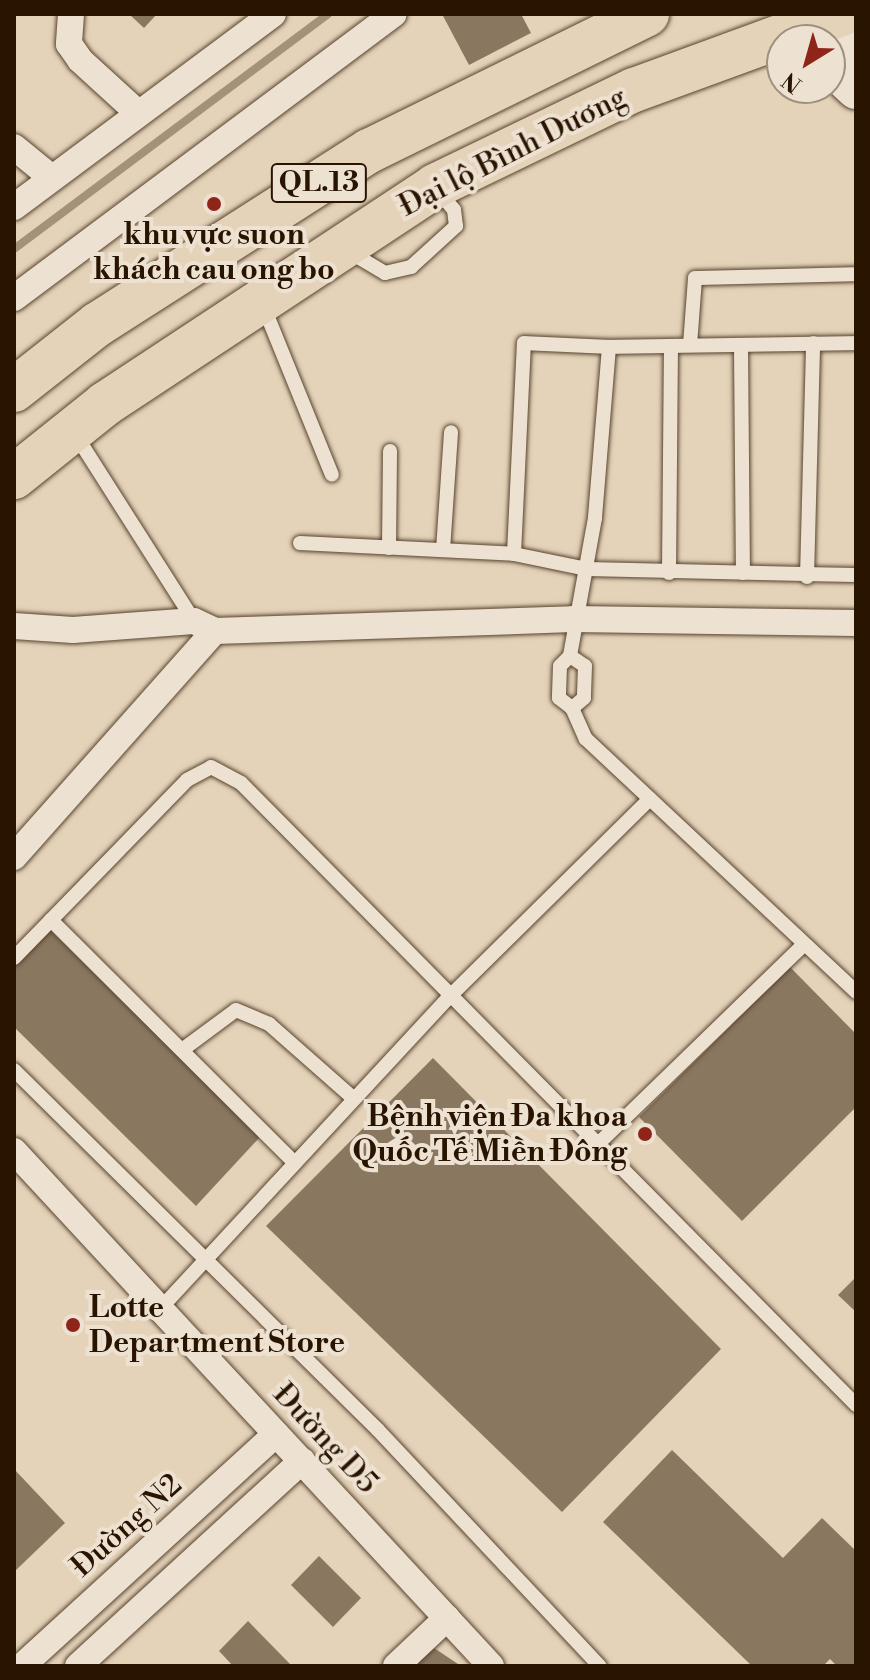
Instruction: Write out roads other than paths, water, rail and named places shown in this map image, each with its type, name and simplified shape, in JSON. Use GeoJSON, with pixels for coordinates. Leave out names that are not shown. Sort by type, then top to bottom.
{"type":"FeatureCollection","features":[{"type":"Feature","properties":{"kind":"highway","name":"QL.13"},"geometry":{"type":"LineString","coordinates":[[14,390],[98,324],[369,151],[647,14]]}},
{"type":"Feature","properties":{"kind":"highway","name":"Đại lộ Bình Dương"},"geometry":{"type":"LineString","coordinates":[[14,477],[73,430],[260,298],[435,186],[634,90],[766,44]]}},
{"type":"Feature","properties":{"kind":"street"},"geometry":{"type":"LineString","coordinates":[[71,14],[69,44],[80,60],[138,113]]}},
{"type":"Feature","properties":{"kind":"street"},"geometry":{"type":"LineString","coordinates":[[14,207],[273,14]]}},
{"type":"Feature","properties":{"kind":"street"},"geometry":{"type":"LineString","coordinates":[[14,298],[394,14]]}},
{"type":"Feature","properties":{"kind":"street"},"geometry":{"type":"LineString","coordinates":[[14,147],[52,178]]}},
{"type":"Feature","properties":{"kind":"street"},"geometry":{"type":"LineString","coordinates":[[14,626],[73,630],[573,619],[856,623]]}},
{"type":"Feature","properties":{"kind":"street"},"geometry":{"type":"LineString","coordinates":[[14,857],[204,626]]}},
{"type":"Feature","properties":{"kind":"street","name":"Đường D5"},"geometry":{"type":"LineString","coordinates":[[14,1151],[491,1666]]}},
{"type":"Feature","properties":{"kind":"street","name":"Đường N2"},"geometry":{"type":"LineString","coordinates":[[22,1666],[276,1434]]}},
{"type":"Feature","properties":{"kind":"street"},"geometry":{"type":"LineString","coordinates":[[78,1666],[302,1461]]}},
{"type":"Feature","properties":{"kind":"street"},"geometry":{"type":"LineString","coordinates":[[396,1666],[447,1618]]}},
{"type":"Feature","properties":{"kind":"lane"},"geometry":{"type":"LineString","coordinates":[[690,345],[695,278],[856,274]]}},
{"type":"Feature","properties":{"kind":"lane"},"geometry":{"type":"LineString","coordinates":[[260,298],[332,475]]}},
{"type":"Feature","properties":{"kind":"lane"},"geometry":{"type":"LineString","coordinates":[[514,554],[524,343],[671,350],[690,345],[741,348],[856,343]]}},
{"type":"Feature","properties":{"kind":"lane"},"geometry":{"type":"LineString","coordinates":[[807,577],[813,343]]}},
{"type":"Feature","properties":{"kind":"lane"},"geometry":{"type":"LineString","coordinates":[[609,347],[587,569],[573,619],[570,656],[560,666],[559,698],[572,708],[586,739],[856,992]]}},
{"type":"Feature","properties":{"kind":"lane"},"geometry":{"type":"LineString","coordinates":[[741,348],[743,573]]}},
{"type":"Feature","properties":{"kind":"lane"},"geometry":{"type":"LineString","coordinates":[[669,573],[671,350]]}},
{"type":"Feature","properties":{"kind":"lane"},"geometry":{"type":"LineString","coordinates":[[73,430],[204,626]]}},
{"type":"Feature","properties":{"kind":"lane"},"geometry":{"type":"LineString","coordinates":[[443,550],[451,432]]}},
{"type":"Feature","properties":{"kind":"lane"},"geometry":{"type":"LineString","coordinates":[[389,548],[390,451]]}},
{"type":"Feature","properties":{"kind":"lane"},"geometry":{"type":"LineString","coordinates":[[300,543],[514,554],[587,569],[807,577],[856,575]]}},
{"type":"Feature","properties":{"kind":"lane"},"geometry":{"type":"LineString","coordinates":[[570,656],[585,666],[584,698],[572,708]]}},
{"type":"Feature","properties":{"kind":"lane"},"geometry":{"type":"LineString","coordinates":[[14,958],[187,780],[211,767],[241,783],[449,997],[600,1142],[856,1405]]}},
{"type":"Feature","properties":{"kind":"lane"},"geometry":{"type":"LineString","coordinates":[[160,1309],[201,1258],[449,997],[650,799]]}},
{"type":"Feature","properties":{"kind":"lane"},"geometry":{"type":"LineString","coordinates":[[51,920],[293,1161]]}},
{"type":"Feature","properties":{"kind":"lane"},"geometry":{"type":"LineString","coordinates":[[600,1142],[804,944]]}},
{"type":"Feature","properties":{"kind":"lane"},"geometry":{"type":"LineString","coordinates":[[182,1050],[236,1010],[269,1024],[353,1098]]}},
{"type":"Feature","properties":{"kind":"lane"},"geometry":{"type":"LineString","coordinates":[[14,1070],[378,1430],[600,1666]]}},
{"type":"Feature","properties":{"kind":"waterway"},"geometry":{"type":"LineString","coordinates":[[14,249],[328,14]]}},
{"type":"Feature","properties":{"kind":"place","name":"khu vực suon khách cau ong bo"},"geometry":{"type":"Point","coordinates":[214,204]}},
{"type":"Feature","properties":{"kind":"place","name":"Bệnh viện Đa khoa Quốc Tế Miền Đông"},"geometry":{"type":"Point","coordinates":[645,1134]}},
{"type":"Feature","properties":{"kind":"place","name":"Lotte Department Store"},"geometry":{"type":"Point","coordinates":[73,1325]}}]}
